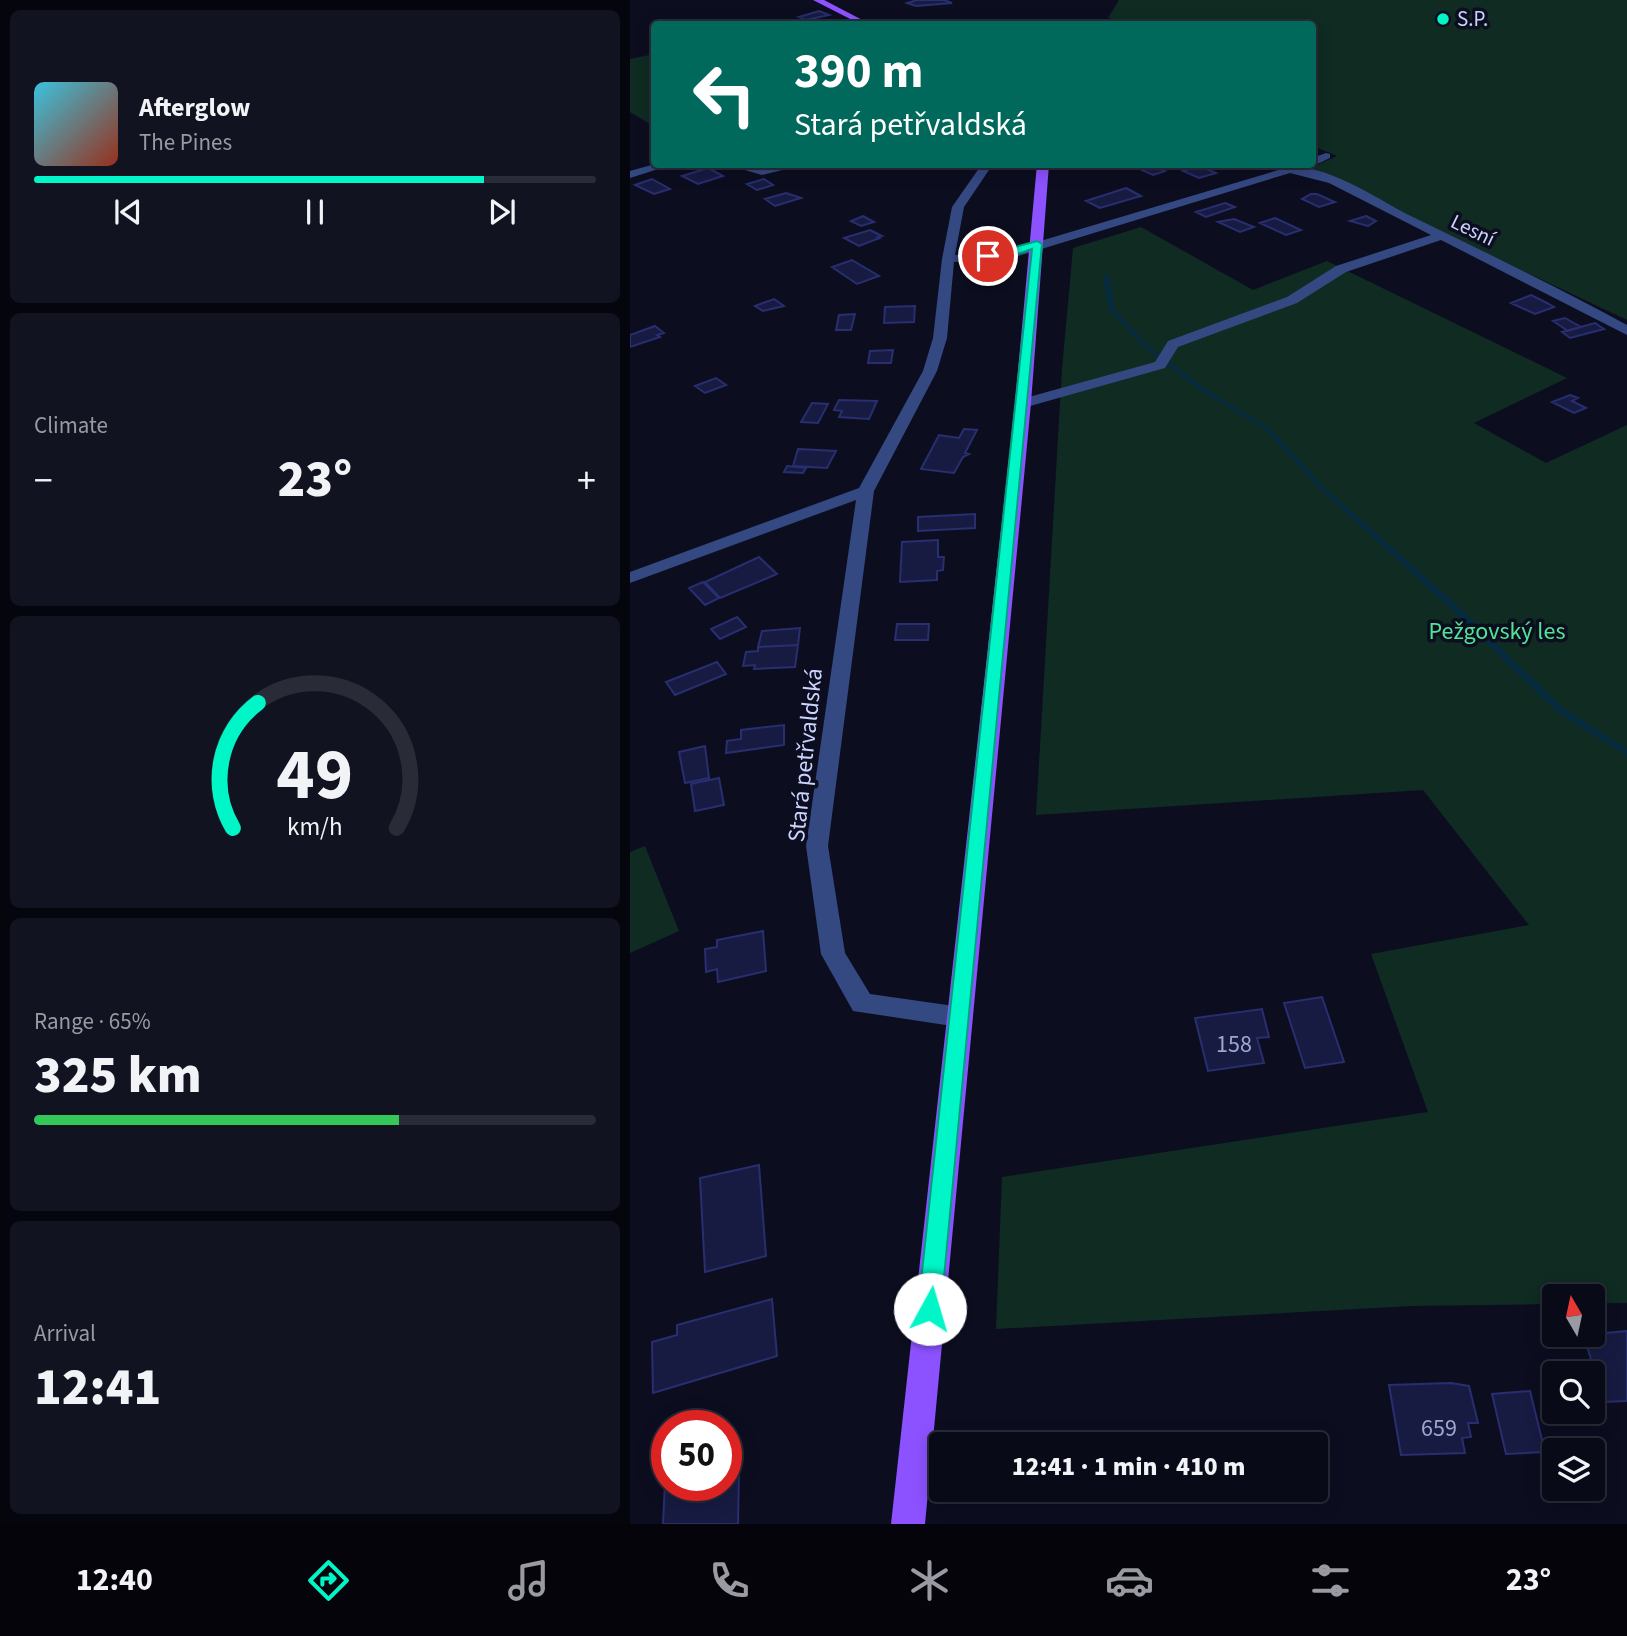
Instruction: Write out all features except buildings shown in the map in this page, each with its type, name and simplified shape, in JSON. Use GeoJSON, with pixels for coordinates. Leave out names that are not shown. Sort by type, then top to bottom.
{"type":"FeatureCollection","features":[{"type":"Feature","properties":{"kind":"main road"},"geometry":{"type":"LineString","coordinates":[[817,0],[860,21]]}},
{"type":"Feature","properties":{"kind":"main road"},"geometry":{"type":"LineString","coordinates":[[908,1524],[1023,404],[1043,168]]}},
{"type":"Feature","properties":{"kind":"street"},"geometry":{"type":"LineString","coordinates":[[1316,160],[1326,156]]}},
{"type":"Feature","properties":{"kind":"street"},"geometry":{"type":"LineString","coordinates":[[630,175],[655,168]]}},
{"type":"Feature","properties":{"kind":"street"},"geometry":{"type":"LineString","coordinates":[[746,168],[762,172],[782,168]]}},
{"type":"Feature","properties":{"kind":"street","name":"Stará petřvaldská"},"geometry":{"type":"LineString","coordinates":[[959,1016],[862,1004],[833,954],[817,846],[830,733],[866,491],[930,371],[940,338],[948,259],[958,207],[985,168]]}},
{"type":"Feature","properties":{"kind":"street","name":"Lesní"},"geometry":{"type":"LineString","coordinates":[[1037,244],[1298,168]]}},
{"type":"Feature","properties":{"kind":"street","name":"Lesní"},"geometry":{"type":"LineString","coordinates":[[1304,168],[1555,290],[1627,331]]}},
{"type":"Feature","properties":{"kind":"street"},"geometry":{"type":"LineString","coordinates":[[1023,404],[1160,365],[1173,344],[1292,300],[1341,269],[1441,236]]}},
{"type":"Feature","properties":{"kind":"street"},"geometry":{"type":"LineString","coordinates":[[948,259],[1008,255],[1037,244]]}},
{"type":"Feature","properties":{"kind":"street"},"geometry":{"type":"LineString","coordinates":[[630,578],[866,491]]}},
{"type":"Feature","properties":{"kind":"green space"},"geometry":{"type":"Polygon","coordinates":[[[1119,0],[1627,0],[1627,320],[1308,169],[1316,168],[1316,165],[1337,156],[1316,147],[1316,21],[1118,21],[1108,18],[1119,0]]]}},
{"type":"Feature","properties":{"kind":"green space"},"geometry":{"type":"Polygon","coordinates":[[[651,55],[651,124],[630,112],[630,59],[651,55]]]}},
{"type":"Feature","properties":{"kind":"green space","name":"Pežgovský les"},"geometry":{"type":"Polygon","coordinates":[[[1141,227],[1253,290],[1327,261],[1567,378],[1474,423],[1546,463],[1627,425],[1627,1303],[1605,1303],[1605,1284],[1542,1284],[1542,1304],[1412,1306],[996,1329],[1002,1177],[1428,1112],[1371,954],[1529,925],[1423,790],[1036,815],[1062,369],[1073,248],[1141,227]]]}},
{"type":"Feature","properties":{"kind":"green space"},"geometry":{"type":"Polygon","coordinates":[[[645,846],[679,931],[630,953],[630,852],[645,846]]]}},
{"type":"Feature","properties":{"kind":"waterway"},"geometry":{"type":"LineString","coordinates":[[1106,276],[1112,310],[1145,345],[1206,392],[1267,428],[1321,487],[1455,608],[1560,710],[1627,753]]}},
{"type":"Feature","properties":{"kind":"place","name":"S.P."},"geometry":{"type":"Point","coordinates":[1443,19]}},
{"type":"Feature","properties":{"kind":"route"},"geometry":{"type":"LineString","coordinates":[[930,1309],[1037,244],[1008,255],[988,256]]}}]}
